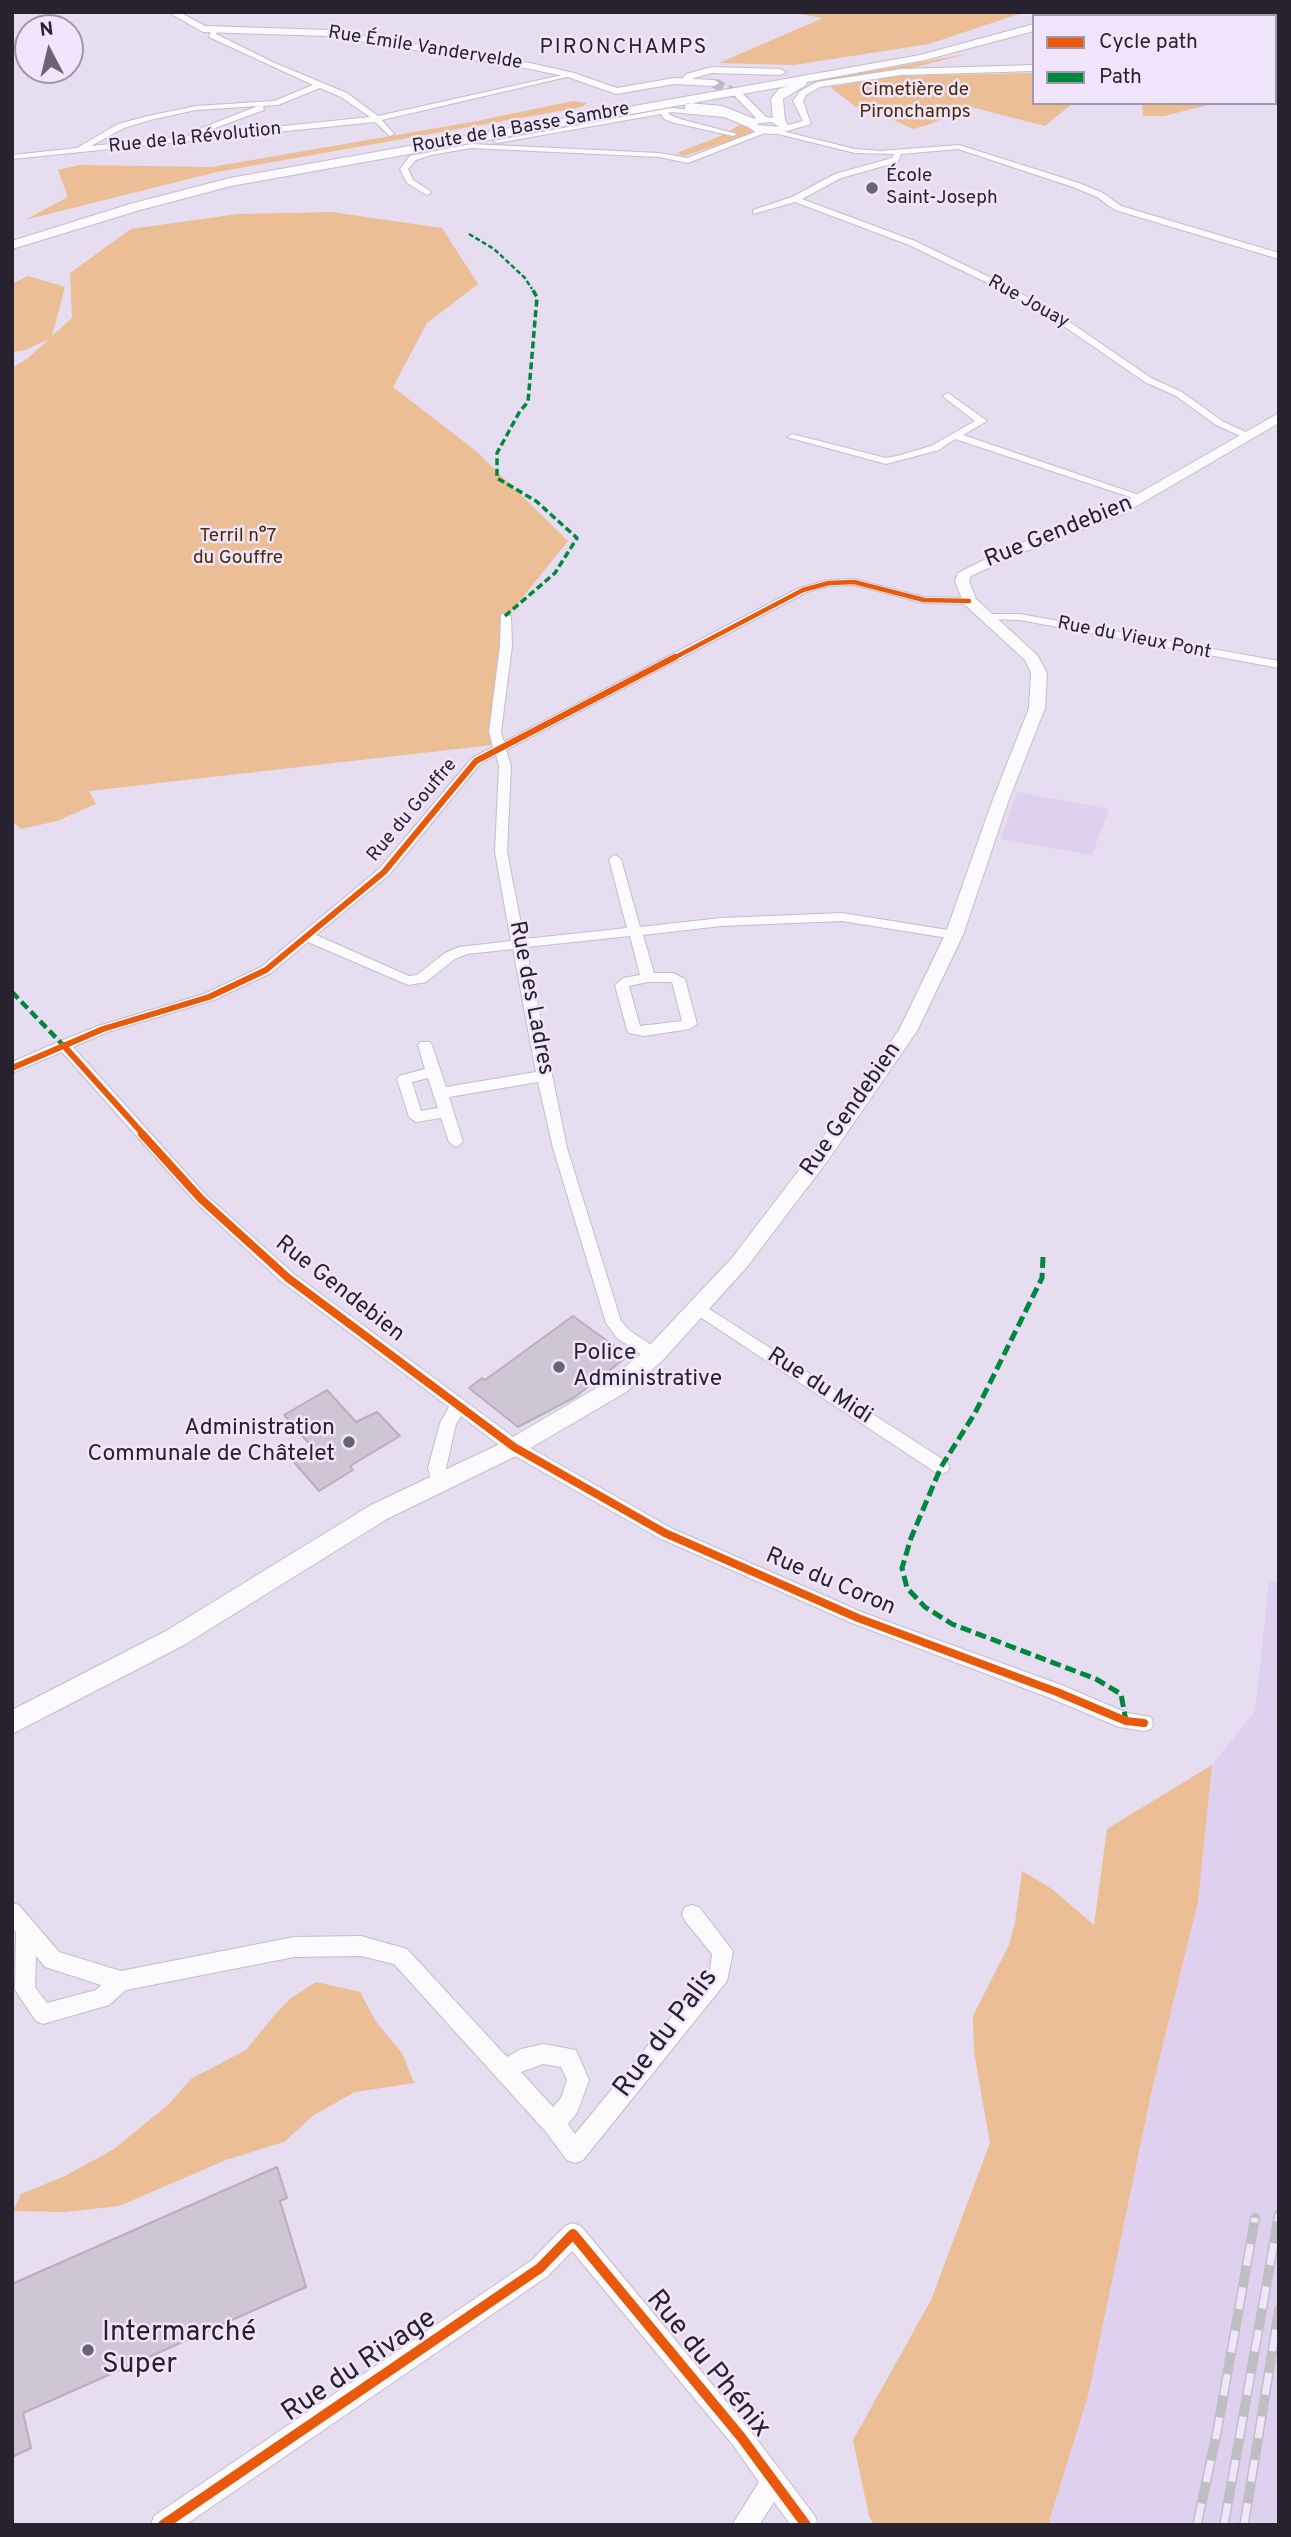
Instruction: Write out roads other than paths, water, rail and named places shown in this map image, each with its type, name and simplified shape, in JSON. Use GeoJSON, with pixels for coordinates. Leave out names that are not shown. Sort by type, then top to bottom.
{"type":"FeatureCollection","features":[{"type":"Feature","properties":{"kind":"highway","name":"Route de la Basse Sambre"},"geometry":{"type":"LineString","coordinates":[[12,232],[226,174],[885,58],[952,44],[1032,20]]}},
{"type":"Feature","properties":{"kind":"highway","name":"Route de la Basse Sambre"},"geometry":{"type":"LineString","coordinates":[[12,245],[135,207],[229,182],[921,58],[1032,28]]}},
{"type":"Feature","properties":{"kind":"highway"},"geometry":{"type":"LineString","coordinates":[[956,50],[1032,34]]}},
{"type":"Feature","properties":{"kind":"highway"},"geometry":{"type":"LineString","coordinates":[[687,81],[690,76],[712,69],[796,71],[885,58]]}},
{"type":"Feature","properties":{"kind":"highway"},"geometry":{"type":"LineString","coordinates":[[778,126],[777,99],[795,85],[921,58]]}},
{"type":"Feature","properties":{"kind":"highway"},"geometry":{"type":"LineString","coordinates":[[515,123],[601,105],[609,102],[616,91]]}},
{"type":"Feature","properties":{"kind":"highway"},"geometry":{"type":"LineString","coordinates":[[567,121],[680,106],[723,110],[755,123]]}},
{"type":"Feature","properties":{"kind":"main road"},"geometry":{"type":"LineString","coordinates":[[1143,498],[1279,417]]}},
{"type":"Feature","properties":{"kind":"main road","name":"Rue Gendebien"},"geometry":{"type":"LineString","coordinates":[[12,1723],[175,1638],[379,1512],[514,1447],[618,1386],[654,1354],[739,1263],[901,1043],[954,935],[1000,802],[1037,708],[1039,673],[1032,658],[969,601],[962,581],[965,573],[1118,511],[1143,498]]}},
{"type":"Feature","properties":{"kind":"street"},"geometry":{"type":"LineString","coordinates":[[172,12],[203,29],[215,31],[212,35],[274,66],[323,84],[344,95],[377,118],[390,134]]}},
{"type":"Feature","properties":{"kind":"street","name":"Rue Émile Vandervelde"},"geometry":{"type":"LineString","coordinates":[[215,31],[328,33],[571,75],[616,91]]}},
{"type":"Feature","properties":{"kind":"street"},"geometry":{"type":"LineString","coordinates":[[471,146],[659,155],[688,161],[778,126],[808,122],[798,102],[801,95],[817,85],[901,72],[1032,68]]}},
{"type":"Feature","properties":{"kind":"street","name":"Rue de la Révolution"},"geometry":{"type":"LineString","coordinates":[[12,157],[377,118],[571,75]]}},
{"type":"Feature","properties":{"kind":"street"},"geometry":{"type":"LineString","coordinates":[[616,91],[660,82],[714,83]]}},
{"type":"Feature","properties":{"kind":"street"},"geometry":{"type":"LineString","coordinates":[[172,142],[323,84]]}},
{"type":"Feature","properties":{"kind":"street"},"geometry":{"type":"LineString","coordinates":[[739,95],[755,123]]}},
{"type":"Feature","properties":{"kind":"street"},"geometry":{"type":"LineString","coordinates":[[75,152],[112,130],[148,118],[196,108],[275,103]]}},
{"type":"Feature","properties":{"kind":"street"},"geometry":{"type":"LineString","coordinates":[[663,111],[667,117],[678,121],[733,134]]}},
{"type":"Feature","properties":{"kind":"street"},"geometry":{"type":"LineString","coordinates":[[427,193],[410,181],[404,169],[413,158],[663,111],[693,111],[778,126],[855,150],[900,153],[959,147],[1076,185],[1100,195],[1118,208],[1279,256]]}},
{"type":"Feature","properties":{"kind":"street"},"geometry":{"type":"LineString","coordinates":[[679,154],[755,123],[778,126]]}},
{"type":"Feature","properties":{"kind":"street"},"geometry":{"type":"LineString","coordinates":[[517,137],[512,143],[524,148]]}},
{"type":"Feature","properties":{"kind":"street"},"geometry":{"type":"LineString","coordinates":[[757,212],[795,199],[838,176],[895,160],[900,153]]}},
{"type":"Feature","properties":{"kind":"street","name":"Rue Jouay"},"geometry":{"type":"LineString","coordinates":[[795,199],[912,243],[1001,286],[1058,318],[1148,380],[1179,394],[1219,423],[1247,435]]}},
{"type":"Feature","properties":{"kind":"street"},"geometry":{"type":"LineString","coordinates":[[792,437],[886,461],[898,458],[935,448],[982,421],[948,396]]}},
{"type":"Feature","properties":{"kind":"street"},"geometry":{"type":"LineString","coordinates":[[954,435],[1143,498]]}},
{"type":"Feature","properties":{"kind":"street","name":"Rue du Gouffre"},"geometry":{"type":"LineString","coordinates":[[12,1068],[103,1029],[209,997],[240,985],[266,970],[384,872],[476,761],[815,586],[855,582],[924,600],[969,601]]}},
{"type":"Feature","properties":{"kind":"street","name":"Rue des Ladres"},"geometry":{"type":"LineString","coordinates":[[505,616],[506,646],[495,732],[505,766],[501,852],[544,1076],[560,1148],[614,1323],[623,1334],[654,1354]]}},
{"type":"Feature","properties":{"kind":"street","name":"Rue du Vieux Pont"},"geometry":{"type":"LineString","coordinates":[[989,617],[1020,617],[1279,665]]}},
{"type":"Feature","properties":{"kind":"street"},"geometry":{"type":"LineString","coordinates":[[615,859],[648,978]]}},
{"type":"Feature","properties":{"kind":"street"},"geometry":{"type":"LineString","coordinates":[[309,936],[408,981],[421,979],[450,956],[464,950],[720,922],[831,916],[954,935]]}},
{"type":"Feature","properties":{"kind":"street"},"geometry":{"type":"LineString","coordinates":[[648,978],[678,979],[690,1024],[634,1030],[622,985],[628,981],[648,978]]}},
{"type":"Feature","properties":{"kind":"street","name":"Rue Gendebien"},"geometry":{"type":"LineString","coordinates":[[63,1045],[201,1199],[288,1278],[514,1447]]}},
{"type":"Feature","properties":{"kind":"street"},"geometry":{"type":"LineString","coordinates":[[425,1045],[456,1142]]}},
{"type":"Feature","properties":{"kind":"street"},"geometry":{"type":"LineString","coordinates":[[433,1072],[404,1079],[416,1117],[446,1112]]}},
{"type":"Feature","properties":{"kind":"street"},"geometry":{"type":"LineString","coordinates":[[441,1093],[544,1076]]}},
{"type":"Feature","properties":{"kind":"street","name":"Rue du Midi"},"geometry":{"type":"LineString","coordinates":[[697,1307],[941,1467]]}},
{"type":"Feature","properties":{"kind":"street"},"geometry":{"type":"LineString","coordinates":[[439,1483],[437,1468],[448,1423],[459,1406]]}},
{"type":"Feature","properties":{"kind":"street","name":"Rue du Coron"},"geometry":{"type":"LineString","coordinates":[[514,1447],[664,1533],[858,1618],[1057,1692],[1126,1721],[1144,1723]]}},
{"type":"Feature","properties":{"kind":"street"},"geometry":{"type":"LineString","coordinates":[[12,1912],[52,1960],[121,1981],[294,1947],[362,1946],[400,1956],[554,2124],[569,2105],[578,2080],[568,2057],[543,2054],[521,2059],[506,2071]]}},
{"type":"Feature","properties":{"kind":"street","name":"Rue du Palis"},"geometry":{"type":"LineString","coordinates":[[554,2124],[575,2152],[720,1974],[723,1951],[692,1913]]}},
{"type":"Feature","properties":{"kind":"street"},"geometry":{"type":"LineString","coordinates":[[26,1930],[25,1990],[43,2014],[102,1998],[121,1981]]}},
{"type":"Feature","properties":{"kind":"street","name":"Rue du Phénix"},"geometry":{"type":"LineString","coordinates":[[573,2234],[741,2437],[806,2525]]}},
{"type":"Feature","properties":{"kind":"street","name":"Rue du Rivage"},"geometry":{"type":"LineString","coordinates":[[163,2525],[540,2268],[573,2234]]}},
{"type":"Feature","properties":{"kind":"street"},"geometry":{"type":"LineString","coordinates":[[744,2525],[773,2483]]}},
{"type":"Feature","properties":{"kind":"tunnel"},"geometry":{"type":"LineString","coordinates":[[714,83],[739,95]]}},
{"type":"Feature","properties":{"kind":"railway"},"geometry":{"type":"LineString","coordinates":[[1224,2525],[1279,2214]]}},
{"type":"Feature","properties":{"kind":"railway"},"geometry":{"type":"LineString","coordinates":[[1197,2525],[1217,2432],[1255,2218]]}},
{"type":"Feature","properties":{"kind":"railway"},"geometry":{"type":"LineString","coordinates":[[1244,2525],[1279,2310]]}},
{"type":"Feature","properties":{"kind":"place","name":"École Saint-Joseph"},"geometry":{"type":"Point","coordinates":[872,188]}},
{"type":"Feature","properties":{"kind":"place","name":"Police Administrative"},"geometry":{"type":"Point","coordinates":[559,1367]}},
{"type":"Feature","properties":{"kind":"place","name":"Administration Communale de Châtelet"},"geometry":{"type":"Point","coordinates":[349,1442]}},
{"type":"Feature","properties":{"kind":"place","name":"Intermarché Super"},"geometry":{"type":"Point","coordinates":[88,2350]}},
{"type":"Feature","properties":{"kind":"district","name":"PIRONCHAMPS"},"geometry":{"type":"Point","coordinates":[624,49]}},
{"type":"Feature","properties":{"kind":"park label","name":"Cimetière de Pironchamps"},"geometry":{"type":"Point","coordinates":[915,102]}},
{"type":"Feature","properties":{"kind":"park label","name":"Terril n°7 du Gouffre"},"geometry":{"type":"Point","coordinates":[238,548]}}]}
